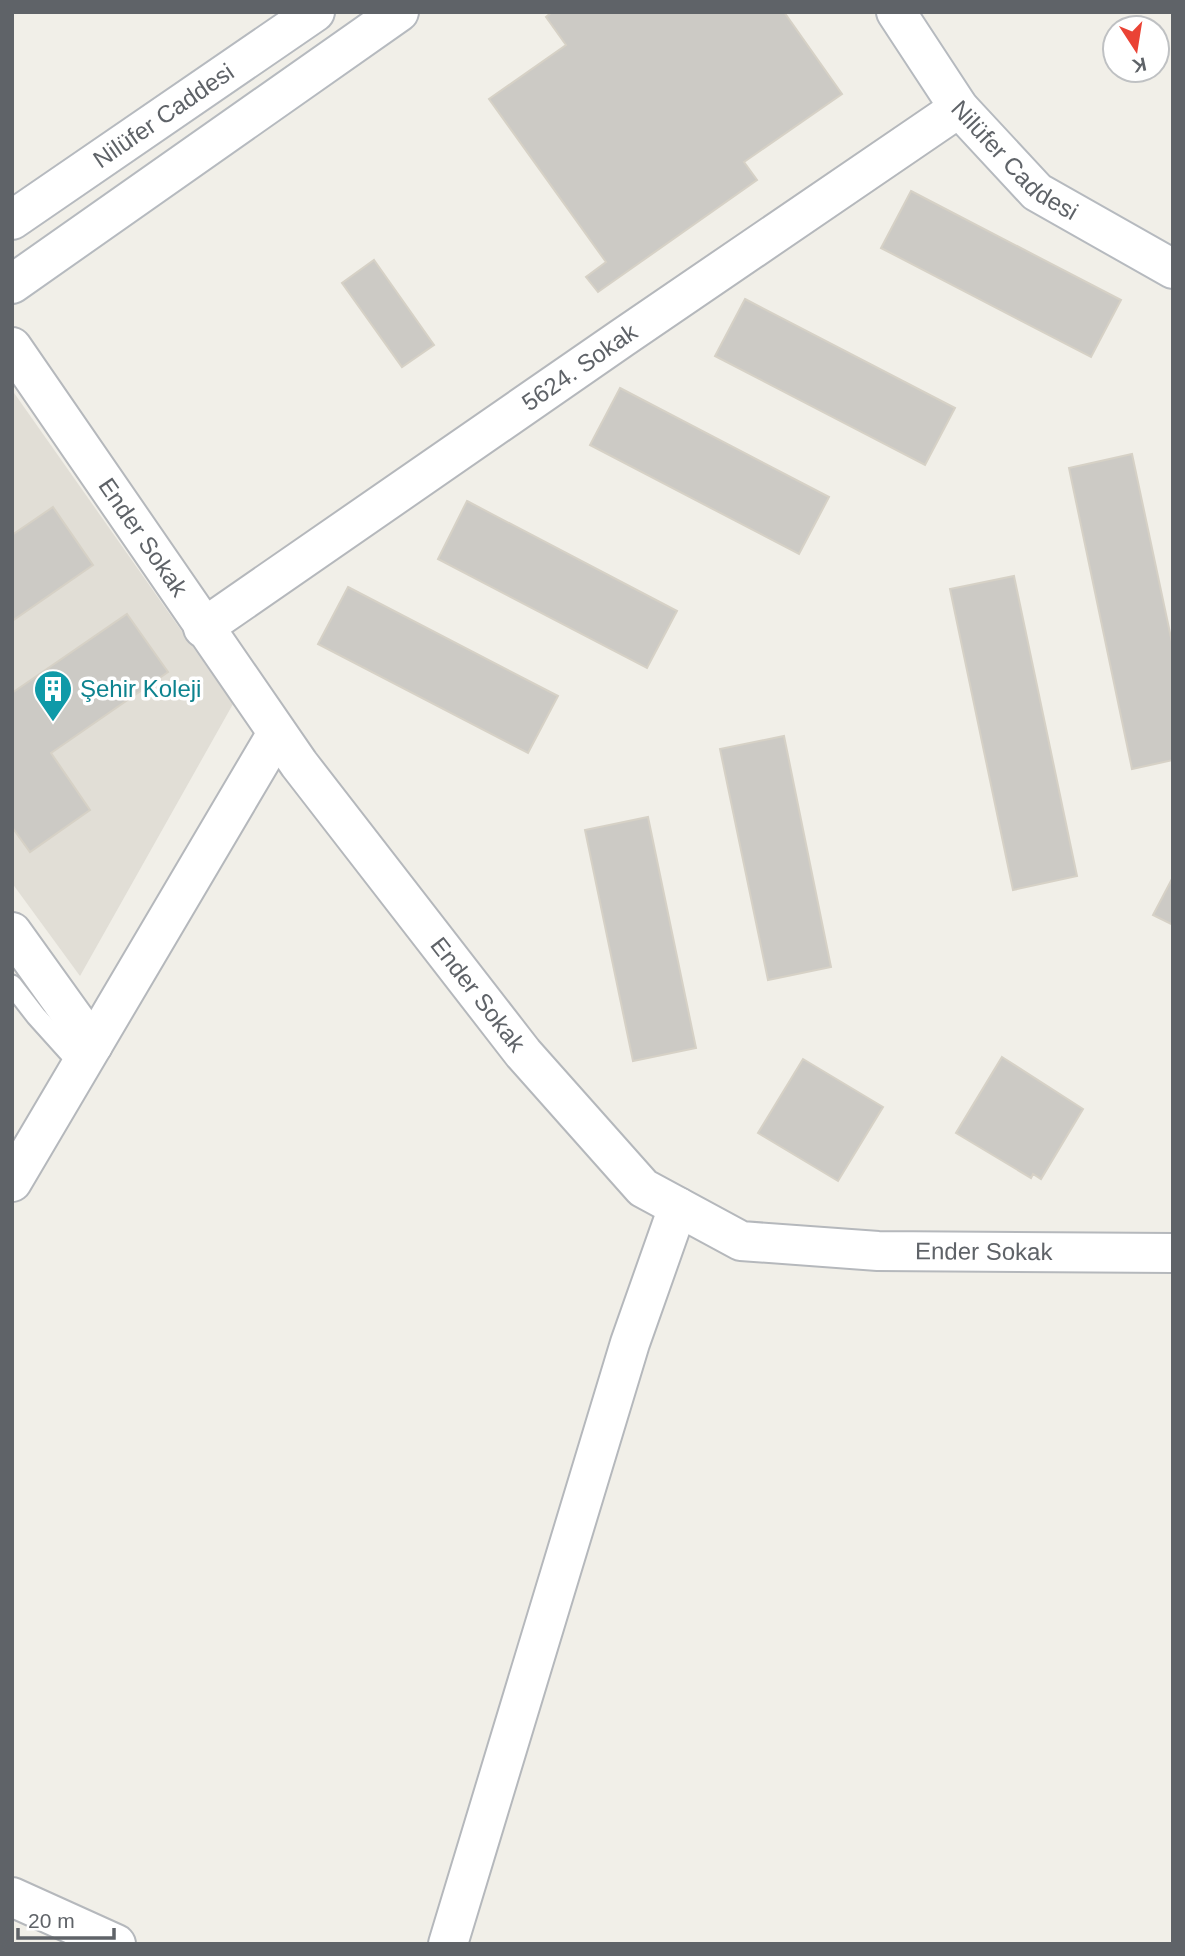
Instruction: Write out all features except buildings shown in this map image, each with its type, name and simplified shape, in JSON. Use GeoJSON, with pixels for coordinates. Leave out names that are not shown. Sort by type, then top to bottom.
{"type":"FeatureCollection","features":[{"type":"Feature","properties":{"kind":"street","name":"Nilüfer Caddesi"},"geometry":{"type":"LineString","coordinates":[[12,220],[315,12]]}},
{"type":"Feature","properties":{"kind":"street"},"geometry":{"type":"LineString","coordinates":[[12,284],[399,12]]}},
{"type":"Feature","properties":{"kind":"street","name":"Nilüfer Caddesi"},"geometry":{"type":"LineString","coordinates":[[896,12],[959,108],[1037,192],[1173,269]]}},
{"type":"Feature","properties":{"kind":"street","name":"5624. Sokak"},"geometry":{"type":"LineString","coordinates":[[203,628],[959,108]]}},
{"type":"Feature","properties":{"kind":"street","name":"Ender Sokak"},"geometry":{"type":"LineString","coordinates":[[12,347],[277,733],[523,1053],[643,1188],[741,1241],[878,1251],[1173,1253]]}},
{"type":"Feature","properties":{"kind":"street"},"geometry":{"type":"LineString","coordinates":[[12,1182],[277,733]]}},
{"type":"Feature","properties":{"kind":"street"},"geometry":{"type":"LineString","coordinates":[[12,932],[87,1056]]}},
{"type":"Feature","properties":{"kind":"street"},"geometry":{"type":"LineString","coordinates":[[448,1944],[630,1343],[678,1207]]}},
{"type":"Feature","properties":{"kind":"street"},"geometry":{"type":"LineString","coordinates":[[12,1897],[116,1944]]}},
{"type":"Feature","properties":{"kind":"lane"},"geometry":{"type":"LineString","coordinates":[[12,985],[36,1016],[87,1056]]}},
{"type":"Feature","properties":{"kind":"shaded area"},"geometry":{"type":"Polygon","coordinates":[[[12,390],[233,704],[80,976],[12,883],[12,390]]]}},
{"type":"Feature","properties":{"kind":"place","name":"Şehir Koleji"},"geometry":{"type":"Point","coordinates":[53,723]}}]}
